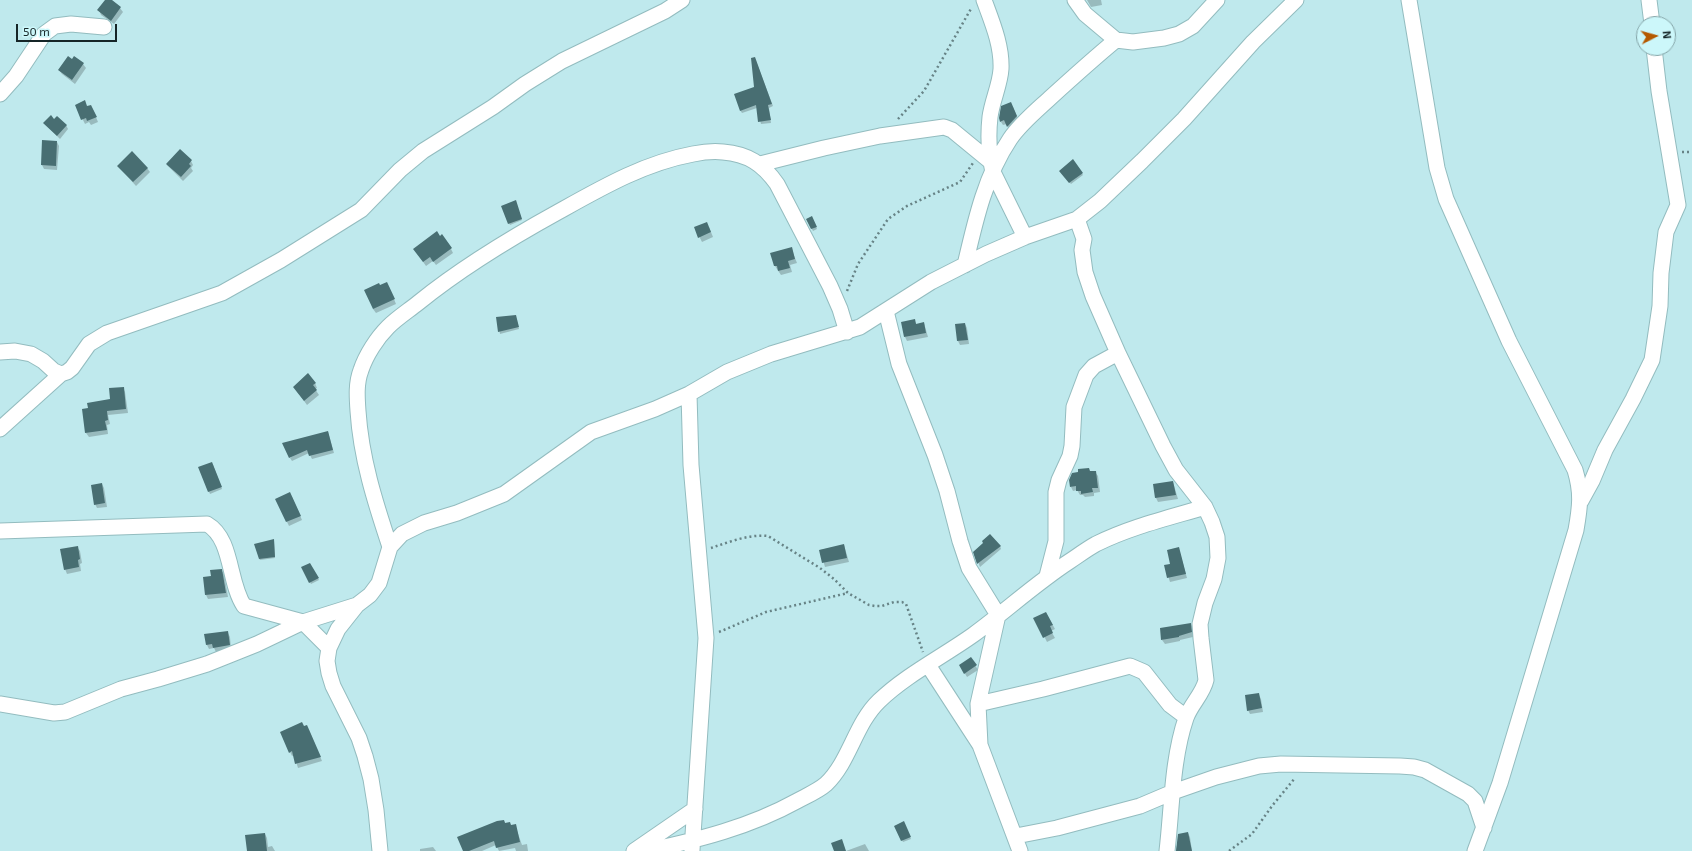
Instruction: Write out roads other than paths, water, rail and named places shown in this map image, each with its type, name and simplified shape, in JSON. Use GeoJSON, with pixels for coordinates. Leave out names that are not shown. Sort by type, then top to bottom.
{"type":"FeatureCollection","features":[{"type":"Feature","properties":{"kind":"street"},"geometry":{"type":"LineString","coordinates":[[0,429],[60,374],[67,372],[72,368],[89,344],[107,333],[222,293],[281,260],[361,210],[400,170],[423,151],[493,107],[525,84],[562,61],[665,11],[682,0]]}},
{"type":"Feature","properties":{"kind":"street"},"geometry":{"type":"LineString","coordinates":[[1075,0],[1085,14],[1116,40],[1129,42],[1152,40],[1179,34],[1193,26],[1217,0]]}},
{"type":"Feature","properties":{"kind":"street"},"geometry":{"type":"LineString","coordinates":[[380,851],[371,779],[359,738],[333,686],[327,661],[329,648],[338,629],[357,605],[370,594],[379,583],[390,546],[402,534],[424,523],[457,513],[504,494],[591,432],[689,394],[727,372],[771,354],[860,327],[932,282],[986,254],[1025,236],[1077,219],[1100,201],[1184,119],[1253,42],[1296,0]]}},
{"type":"Feature","properties":{"kind":"street"},"geometry":{"type":"LineString","coordinates":[[1409,0],[1437,168],[1446,199],[1509,341],[1575,470],[1580,486],[1581,500],[1576,530],[1500,783],[1474,851]]}},
{"type":"Feature","properties":{"kind":"street"},"geometry":{"type":"LineString","coordinates":[[1649,0],[1651,16]]}},
{"type":"Feature","properties":{"kind":"street"},"geometry":{"type":"LineString","coordinates":[[978,3],[996,32],[1001,68],[990,117],[992,167]]}},
{"type":"Feature","properties":{"kind":"street"},"geometry":{"type":"LineString","coordinates":[[0,94],[16,76],[44,34],[55,26],[71,24],[104,26]]}},
{"type":"Feature","properties":{"kind":"street"},"geometry":{"type":"LineString","coordinates":[[966,265],[992,167],[1010,138],[1027,119],[1084,66],[1116,40]]}},
{"type":"Feature","properties":{"kind":"street"},"geometry":{"type":"LineString","coordinates":[[1581,500],[1592,481],[1605,450],[1633,399],[1652,360],[1660,306],[1661,273],[1666,232],[1678,205],[1659,91],[1655,56]]}},
{"type":"Feature","properties":{"kind":"street"},"geometry":{"type":"LineString","coordinates":[[760,164],[838,145],[935,127],[944,127],[952,130],[979,152],[992,167],[1025,236]]}},
{"type":"Feature","properties":{"kind":"street"},"geometry":{"type":"LineString","coordinates":[[390,546],[375,503],[367,474],[359,430],[357,393],[360,371],[370,351],[388,328],[428,296],[484,256],[529,228],[602,187],[642,169],[678,157],[706,152],[723,152],[744,156],[760,164],[768,170],[777,184],[830,286],[840,309],[847,332]]}},
{"type":"Feature","properties":{"kind":"street"},"geometry":{"type":"LineString","coordinates":[[1077,219],[1084,239],[1082,250],[1085,272],[1093,296],[1118,353],[1173,464],[1205,507],[1212,522],[1216,537],[1218,558],[1214,579],[1202,613],[1201,638],[1206,680],[1205,687],[1186,717],[1180,741],[1167,851]]}},
{"type":"Feature","properties":{"kind":"street"},"geometry":{"type":"LineString","coordinates":[[886,311],[899,364],[935,455],[967,561],[982,591],[998,615],[978,704],[977,722],[980,745],[996,790],[1016,836],[1020,851]]}},
{"type":"Feature","properties":{"kind":"street"},"geometry":{"type":"LineString","coordinates":[[0,352],[15,351],[31,354],[60,374]]}},
{"type":"Feature","properties":{"kind":"street"},"geometry":{"type":"LineString","coordinates":[[1047,576],[1056,541],[1056,492],[1058,480],[1067,465],[1072,446],[1074,407],[1086,375],[1094,366],[1118,353]]}},
{"type":"Feature","properties":{"kind":"street"},"geometry":{"type":"LineString","coordinates":[[689,394],[691,465],[706,638],[692,846]]}},
{"type":"Feature","properties":{"kind":"street"},"geometry":{"type":"LineString","coordinates":[[646,851],[692,846],[775,813],[826,784],[843,763],[864,720],[878,702],[912,675],[974,634],[1047,576],[1101,542],[1127,531],[1205,507]]}},
{"type":"Feature","properties":{"kind":"street"},"geometry":{"type":"LineString","coordinates":[[0,531],[207,524],[214,528],[220,536],[237,592],[244,606],[304,622],[329,648]]}},
{"type":"Feature","properties":{"kind":"street"},"geometry":{"type":"LineString","coordinates":[[0,704],[54,713],[65,712],[121,689],[208,664],[257,644],[304,622],[357,605]]}},
{"type":"Feature","properties":{"kind":"street"},"geometry":{"type":"LineString","coordinates":[[928,665],[980,745]]}},
{"type":"Feature","properties":{"kind":"street"},"geometry":{"type":"LineString","coordinates":[[978,704],[1043,689],[1130,666],[1144,672],[1170,705],[1186,717]]}},
{"type":"Feature","properties":{"kind":"street"},"geometry":{"type":"LineString","coordinates":[[1016,836],[1057,828],[1120,812],[1140,806],[1173,792],[1246,769],[1281,764],[1304,766],[1400,766],[1414,767],[1425,770],[1472,798],[1479,810],[1484,828]]}},
{"type":"Feature","properties":{"kind":"street"},"geometry":{"type":"LineString","coordinates":[[634,851],[694,810]]}}]}
